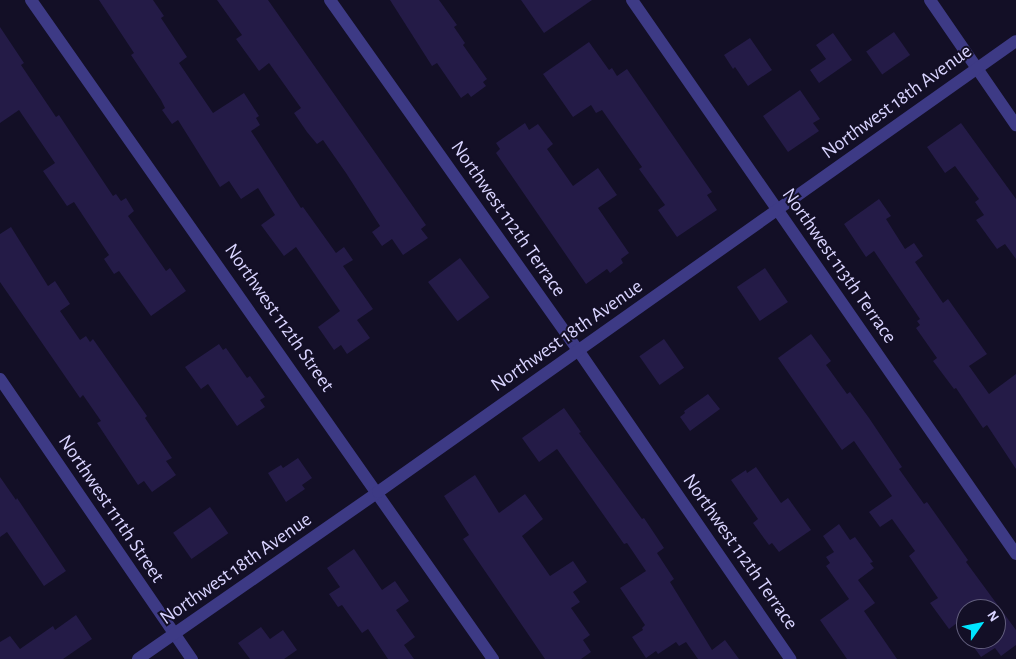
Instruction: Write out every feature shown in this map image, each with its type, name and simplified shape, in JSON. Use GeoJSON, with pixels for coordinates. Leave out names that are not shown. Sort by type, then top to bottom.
{"type":"FeatureCollection","features":[{"type":"Feature","properties":{"kind":"street","name":"Northwest 112th Street"},"geometry":{"type":"LineString","coordinates":[[32,0],[493,659]]}},
{"type":"Feature","properties":{"kind":"street","name":"Northwest 112th Terrace"},"geometry":{"type":"LineString","coordinates":[[330,0],[578,350],[790,659]]}},
{"type":"Feature","properties":{"kind":"street","name":"Northwest 113th Terrace"},"geometry":{"type":"LineString","coordinates":[[632,0],[1016,554]]}},
{"type":"Feature","properties":{"kind":"street"},"geometry":{"type":"LineString","coordinates":[[930,0],[1016,125]]}},
{"type":"Feature","properties":{"kind":"street","name":"Northwest 18th Avenue"},"geometry":{"type":"LineString","coordinates":[[138,659],[175,635],[778,211],[1016,41]]}},
{"type":"Feature","properties":{"kind":"street","name":"Northwest 111th Street"},"geometry":{"type":"LineString","coordinates":[[0,380],[192,659]]}},
{"type":"Feature","properties":{"kind":"building"},"geometry":{"type":"Polygon","coordinates":[[[99,0],[153,0],[164,16],[161,18],[187,57],[179,63],[213,113],[244,93],[259,116],[256,118],[260,125],[251,131],[301,208],[303,207],[336,253],[344,247],[353,260],[343,266],[373,309],[357,320],[370,338],[347,354],[341,345],[334,350],[318,327],[340,311],[296,247],[284,256],[261,225],[275,215],[258,188],[241,199],[229,181],[220,187],[178,120],[172,124],[162,110],[165,108],[161,100],[131,55],[134,53],[99,0]]]}},
{"type":"Feature","properties":{"kind":"building"},"geometry":{"type":"Polygon","coordinates":[[[217,0],[268,0],[426,225],[421,229],[428,238],[403,255],[392,239],[382,246],[372,232],[380,226],[346,173],[323,140],[317,144],[307,132],[294,113],[301,108],[269,63],[259,71],[236,39],[242,35],[217,0]]]}},
{"type":"Feature","properties":{"kind":"building"},"geometry":{"type":"Polygon","coordinates":[[[390,0],[439,0],[457,25],[454,27],[465,43],[463,45],[487,79],[483,82],[486,86],[471,97],[468,93],[461,98],[437,63],[432,66],[390,0]]]}},
{"type":"Feature","properties":{"kind":"building"},"geometry":{"type":"Polygon","coordinates":[[[521,0],[592,0],[544,33],[521,0]]]}},
{"type":"Feature","properties":{"kind":"building"},"geometry":{"type":"Polygon","coordinates":[[[0,27],[24,63],[21,65],[56,117],[59,115],[113,196],[116,194],[121,201],[126,198],[134,211],[128,216],[166,271],[170,268],[186,291],[151,316],[119,271],[114,274],[104,259],[109,255],[74,202],[67,206],[43,171],[55,163],[19,110],[0,123],[0,27]]]}},
{"type":"Feature","properties":{"kind":"building"},"geometry":{"type":"Polygon","coordinates":[[[894,32],[910,55],[882,74],[866,52],[894,32]]]}},
{"type":"Feature","properties":{"kind":"building"},"geometry":{"type":"Polygon","coordinates":[[[833,33],[852,60],[819,83],[810,70],[826,59],[816,45],[833,33]]]}},
{"type":"Feature","properties":{"kind":"building"},"geometry":{"type":"Polygon","coordinates":[[[750,38],[772,70],[748,86],[724,55],[750,38]]]}},
{"type":"Feature","properties":{"kind":"building"},"geometry":{"type":"Polygon","coordinates":[[[589,42],[609,70],[612,68],[617,76],[627,69],[712,192],[707,195],[717,210],[677,237],[658,210],[665,205],[639,169],[642,167],[602,110],[596,113],[591,105],[573,117],[543,74],[589,42]]]}},
{"type":"Feature","properties":{"kind":"building"},"geometry":{"type":"Polygon","coordinates":[[[800,90],[820,119],[813,123],[819,131],[788,152],[763,116],[800,90]]]}},
{"type":"Feature","properties":{"kind":"building"},"geometry":{"type":"Polygon","coordinates":[[[525,123],[529,130],[538,124],[553,144],[547,149],[573,186],[598,168],[617,195],[598,208],[629,253],[621,259],[623,263],[610,273],[607,269],[586,284],[496,153],[500,149],[496,143],[525,123]]]}},
{"type":"Feature","properties":{"kind":"building"},"geometry":{"type":"Polygon","coordinates":[[[961,123],[1016,199],[1016,259],[1005,244],[997,249],[976,220],[984,215],[975,202],[979,199],[955,166],[945,173],[927,147],[961,123]]]}},
{"type":"Feature","properties":{"kind":"building"},"geometry":{"type":"Polygon","coordinates":[[[879,199],[891,216],[886,219],[905,249],[914,243],[923,256],[915,262],[943,303],[948,299],[987,354],[969,366],[989,394],[1016,374],[1016,469],[987,425],[983,428],[956,388],[954,389],[933,361],[937,358],[916,328],[920,325],[917,321],[920,319],[874,251],[866,257],[844,224],[879,199]]]}},
{"type":"Feature","properties":{"kind":"building"},"geometry":{"type":"Polygon","coordinates":[[[11,227],[48,286],[55,281],[70,304],[60,311],[80,340],[86,336],[90,342],[93,339],[147,416],[145,418],[172,458],[166,461],[176,475],[152,492],[144,481],[138,485],[97,423],[101,421],[83,395],[80,398],[0,282],[0,234],[11,227]]]}},
{"type":"Feature","properties":{"kind":"building"},"geometry":{"type":"Polygon","coordinates":[[[460,258],[489,297],[458,321],[428,282],[460,258]]]}},
{"type":"Feature","properties":{"kind":"building"},"geometry":{"type":"Polygon","coordinates":[[[765,268],[788,302],[760,321],[737,287],[765,268]]]}},
{"type":"Feature","properties":{"kind":"building"},"geometry":{"type":"Polygon","coordinates":[[[811,334],[831,361],[826,365],[847,394],[850,392],[869,418],[902,467],[899,469],[924,504],[927,502],[968,560],[966,562],[993,599],[956,599],[956,624],[949,629],[930,603],[938,598],[909,556],[915,551],[892,519],[880,527],[869,512],[892,496],[854,441],[842,450],[778,358],[811,334]]]}},
{"type":"Feature","properties":{"kind":"building"},"geometry":{"type":"Polygon","coordinates":[[[664,339],[684,368],[660,385],[639,356],[664,339]]]}},
{"type":"Feature","properties":{"kind":"building"},"geometry":{"type":"Polygon","coordinates":[[[219,344],[223,350],[226,348],[247,378],[250,376],[265,397],[260,400],[265,407],[237,426],[208,384],[201,389],[185,367],[219,344]]]}},
{"type":"Feature","properties":{"kind":"building"},"geometry":{"type":"Polygon","coordinates":[[[708,394],[720,409],[690,431],[680,417],[685,413],[684,411],[708,394]]]}},
{"type":"Feature","properties":{"kind":"building"},"geometry":{"type":"Polygon","coordinates":[[[564,408],[581,432],[579,433],[642,519],[644,518],[664,548],[657,553],[674,579],[670,582],[712,650],[725,640],[739,659],[698,659],[686,642],[679,646],[676,642],[658,654],[656,651],[646,658],[632,637],[643,630],[642,628],[645,625],[620,588],[646,571],[627,543],[624,544],[557,449],[539,462],[522,438],[564,408]]]}},
{"type":"Feature","properties":{"kind":"building"},"geometry":{"type":"Polygon","coordinates":[[[298,458],[312,478],[302,485],[305,489],[286,502],[268,473],[281,465],[283,468],[298,458]]]}},
{"type":"Feature","properties":{"kind":"building"},"geometry":{"type":"Polygon","coordinates":[[[756,467],[781,503],[788,498],[811,530],[779,552],[772,543],[769,545],[753,523],[758,519],[731,480],[746,470],[747,473],[756,467]]]}},
{"type":"Feature","properties":{"kind":"building"},"geometry":{"type":"Polygon","coordinates":[[[475,475],[499,513],[525,494],[543,519],[522,536],[550,576],[573,561],[587,582],[573,592],[580,602],[571,608],[590,635],[583,640],[591,652],[581,659],[545,659],[463,539],[469,535],[444,496],[475,475]]]}},
{"type":"Feature","properties":{"kind":"building"},"geometry":{"type":"Polygon","coordinates":[[[0,477],[16,500],[17,498],[66,571],[44,586],[7,532],[0,537],[0,477]]]}},
{"type":"Feature","properties":{"kind":"building"},"geometry":{"type":"Polygon","coordinates":[[[210,507],[228,533],[191,559],[173,533],[210,507]]]}},
{"type":"Feature","properties":{"kind":"building"},"geometry":{"type":"Polygon","coordinates":[[[839,524],[850,540],[855,537],[873,562],[870,563],[874,568],[858,580],[875,603],[864,611],[897,659],[847,659],[820,620],[849,599],[826,566],[830,563],[826,557],[834,552],[823,536],[839,524]]]}},
{"type":"Feature","properties":{"kind":"building"},"geometry":{"type":"Polygon","coordinates":[[[354,549],[382,590],[395,581],[409,601],[396,610],[415,637],[404,645],[414,659],[388,659],[368,629],[362,633],[342,605],[338,607],[329,594],[340,587],[327,568],[354,549]]]}},
{"type":"Feature","properties":{"kind":"building"},"geometry":{"type":"Polygon","coordinates":[[[76,615],[92,639],[63,659],[0,659],[0,642],[10,636],[20,649],[53,626],[55,630],[76,615]]]}},
{"type":"Feature","properties":{"kind":"building"},"geometry":{"type":"Polygon","coordinates":[[[1006,616],[1016,630],[1016,645],[1001,656],[996,649],[1006,649],[1006,616]]]}},
{"type":"Feature","properties":{"kind":"building"},"geometry":{"type":"Polygon","coordinates":[[[261,627],[270,639],[283,630],[297,650],[284,659],[250,659],[238,643],[261,627]]]}},
{"type":"Feature","properties":{"kind":"building"},"geometry":{"type":"Polygon","coordinates":[[[975,649],[993,649],[981,657],[975,649]]]}}]}
